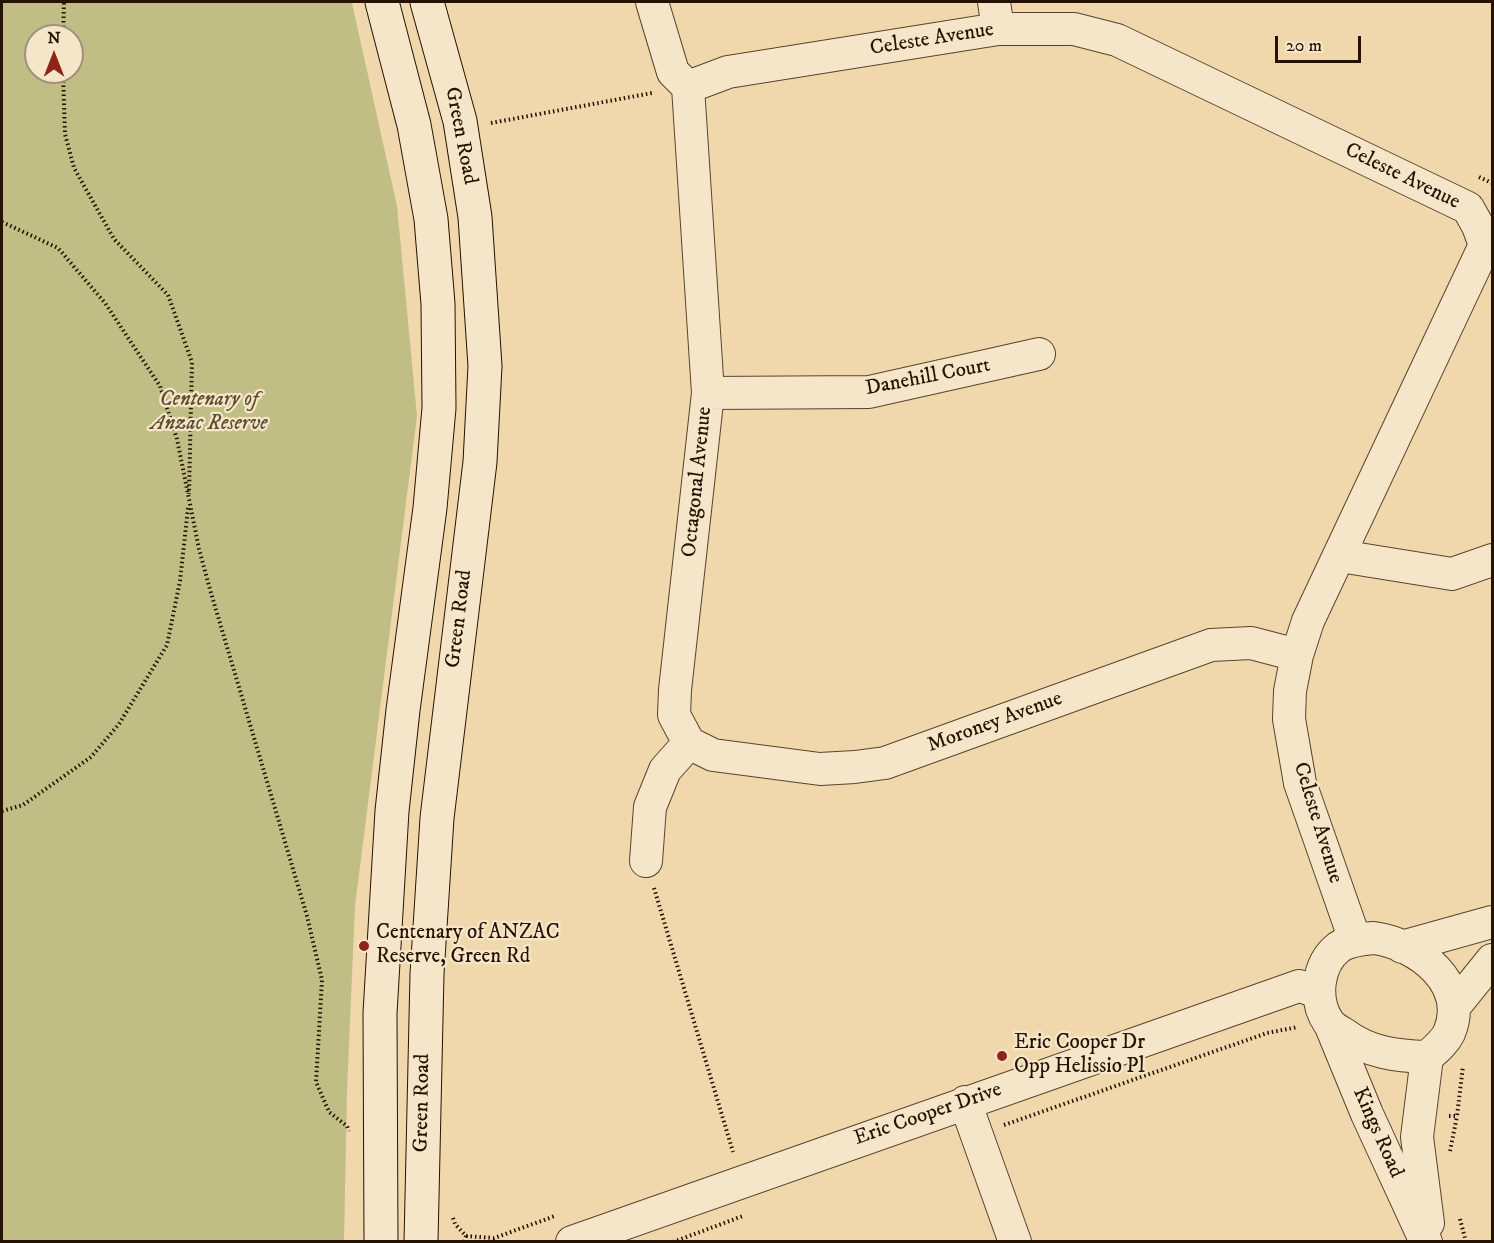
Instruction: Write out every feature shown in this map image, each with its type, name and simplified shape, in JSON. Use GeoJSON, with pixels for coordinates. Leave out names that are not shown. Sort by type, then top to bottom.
{"type":"FeatureCollection","features":[{"type":"Feature","properties":{"kind":"main road","name":"Green Road"},"geometry":{"type":"LineString","coordinates":[[381,1242],[380,1013],[392,812],[430,508],[439,408],[438,304],[431,219],[414,125],[382,2]]}},
{"type":"Feature","properties":{"kind":"main road","name":"Green Road"},"geometry":{"type":"LineString","coordinates":[[421,1242],[427,974],[437,818],[480,462],[485,366],[475,217],[461,129],[427,2]]}},
{"type":"Feature","properties":{"kind":"street"},"geometry":{"type":"LineString","coordinates":[[652,2],[673,72],[688,87]]}},
{"type":"Feature","properties":{"kind":"street","name":"Celeste Avenue"},"geometry":{"type":"LineString","coordinates":[[688,87],[728,72],[996,15],[1074,29],[1117,40],[1468,208],[1486,219],[1485,245],[1308,621],[1297,656],[1290,691],[1289,719],[1300,783],[1355,940]]}},
{"type":"Feature","properties":{"kind":"street","name":"Octagonal Avenue"},"geometry":{"type":"LineString","coordinates":[[688,87],[708,393],[675,690],[674,715],[689,743]]}},
{"type":"Feature","properties":{"kind":"street","name":"Danehill Court"},"geometry":{"type":"LineString","coordinates":[[708,393],[869,392],[1039,354]]}},
{"type":"Feature","properties":{"kind":"street"},"geometry":{"type":"LineString","coordinates":[[1340,556],[1452,574],[1492,560]]}},
{"type":"Feature","properties":{"kind":"street","name":"Moroney Avenue"},"geometry":{"type":"LineString","coordinates":[[689,743],[713,755],[820,769],[885,763],[1211,645],[1251,643],[1297,656]]}},
{"type":"Feature","properties":{"kind":"street"},"geometry":{"type":"LineString","coordinates":[[646,861],[650,807],[665,770],[689,743]]}},
{"type":"Feature","properties":{"kind":"street"},"geometry":{"type":"LineString","coordinates":[[1402,947],[1492,922]]}},
{"type":"Feature","properties":{"kind":"street"},"geometry":{"type":"LineString","coordinates":[[1384,939],[1419,955],[1440,974],[1451,991],[1454,1007],[1449,1032],[1442,1044],[1427,1057],[1397,1056],[1369,1049],[1315,1025],[1323,1010],[1319,992],[1320,975],[1328,959],[1340,947],[1355,940],[1384,939]]}},
{"type":"Feature","properties":{"kind":"street"},"geometry":{"type":"LineString","coordinates":[[1454,1007],[1492,960]]}},
{"type":"Feature","properties":{"kind":"street","name":"Eric Cooper Drive"},"geometry":{"type":"LineString","coordinates":[[572,1242],[964,1102],[1299,986],[1319,992]]}},
{"type":"Feature","properties":{"kind":"street","name":"Kings Road"},"geometry":{"type":"LineString","coordinates":[[1315,1025],[1367,1114],[1428,1242]]}},
{"type":"Feature","properties":{"kind":"street","name":"Kings Road"},"geometry":{"type":"LineString","coordinates":[[1427,1057],[1417,1137],[1428,1242]]}},
{"type":"Feature","properties":{"kind":"street"},"geometry":{"type":"LineString","coordinates":[[964,1102],[1015,1242]]}},
{"type":"Feature","properties":{"kind":"path"},"geometry":{"type":"LineString","coordinates":[[63,24],[64,2]]}},
{"type":"Feature","properties":{"kind":"path"},"geometry":{"type":"LineString","coordinates":[[2,811],[22,805],[91,757],[119,724],[167,645],[180,581],[189,503],[192,362],[168,295],[114,239],[74,168],[65,134],[63,84]]}},
{"type":"Feature","properties":{"kind":"path"},"geometry":{"type":"LineString","coordinates":[[461,129],[688,87]]}},
{"type":"Feature","properties":{"kind":"path"},"geometry":{"type":"LineString","coordinates":[[2,222],[58,248],[105,303],[160,386],[177,439],[189,503],[211,593],[307,916],[322,980],[316,1082],[328,1112],[347,1126],[351,1136]]}},
{"type":"Feature","properties":{"kind":"path"},"geometry":{"type":"LineString","coordinates":[[646,861],[733,1152]]}},
{"type":"Feature","properties":{"kind":"path"},"geometry":{"type":"LineString","coordinates":[[976,1135],[1267,1034],[1315,1025]]}},
{"type":"Feature","properties":{"kind":"path"},"geometry":{"type":"LineString","coordinates":[[1420,1115],[1457,1116],[1464,1060]]}},
{"type":"Feature","properties":{"kind":"path"},"geometry":{"type":"LineString","coordinates":[[451,1210],[455,1224],[466,1236],[464,1242]]}},
{"type":"Feature","properties":{"kind":"path"},"geometry":{"type":"LineString","coordinates":[[673,1242],[751,1214]]}},
{"type":"Feature","properties":{"kind":"green space","name":"Centenary of Anzac Reserve"},"geometry":{"type":"Polygon","coordinates":[[[2,2],[352,3],[397,206],[417,416],[355,906],[347,1091],[344,1241],[2,1241],[2,2]]]}},
{"type":"Feature","properties":{"kind":"place","name":"Centenary of ANZAC Reserve, Green Rd"},"geometry":{"type":"Point","coordinates":[364,946]}},
{"type":"Feature","properties":{"kind":"place","name":"Eric Cooper Dr Opp Helissio Pl"},"geometry":{"type":"Point","coordinates":[1002,1056]}}]}
